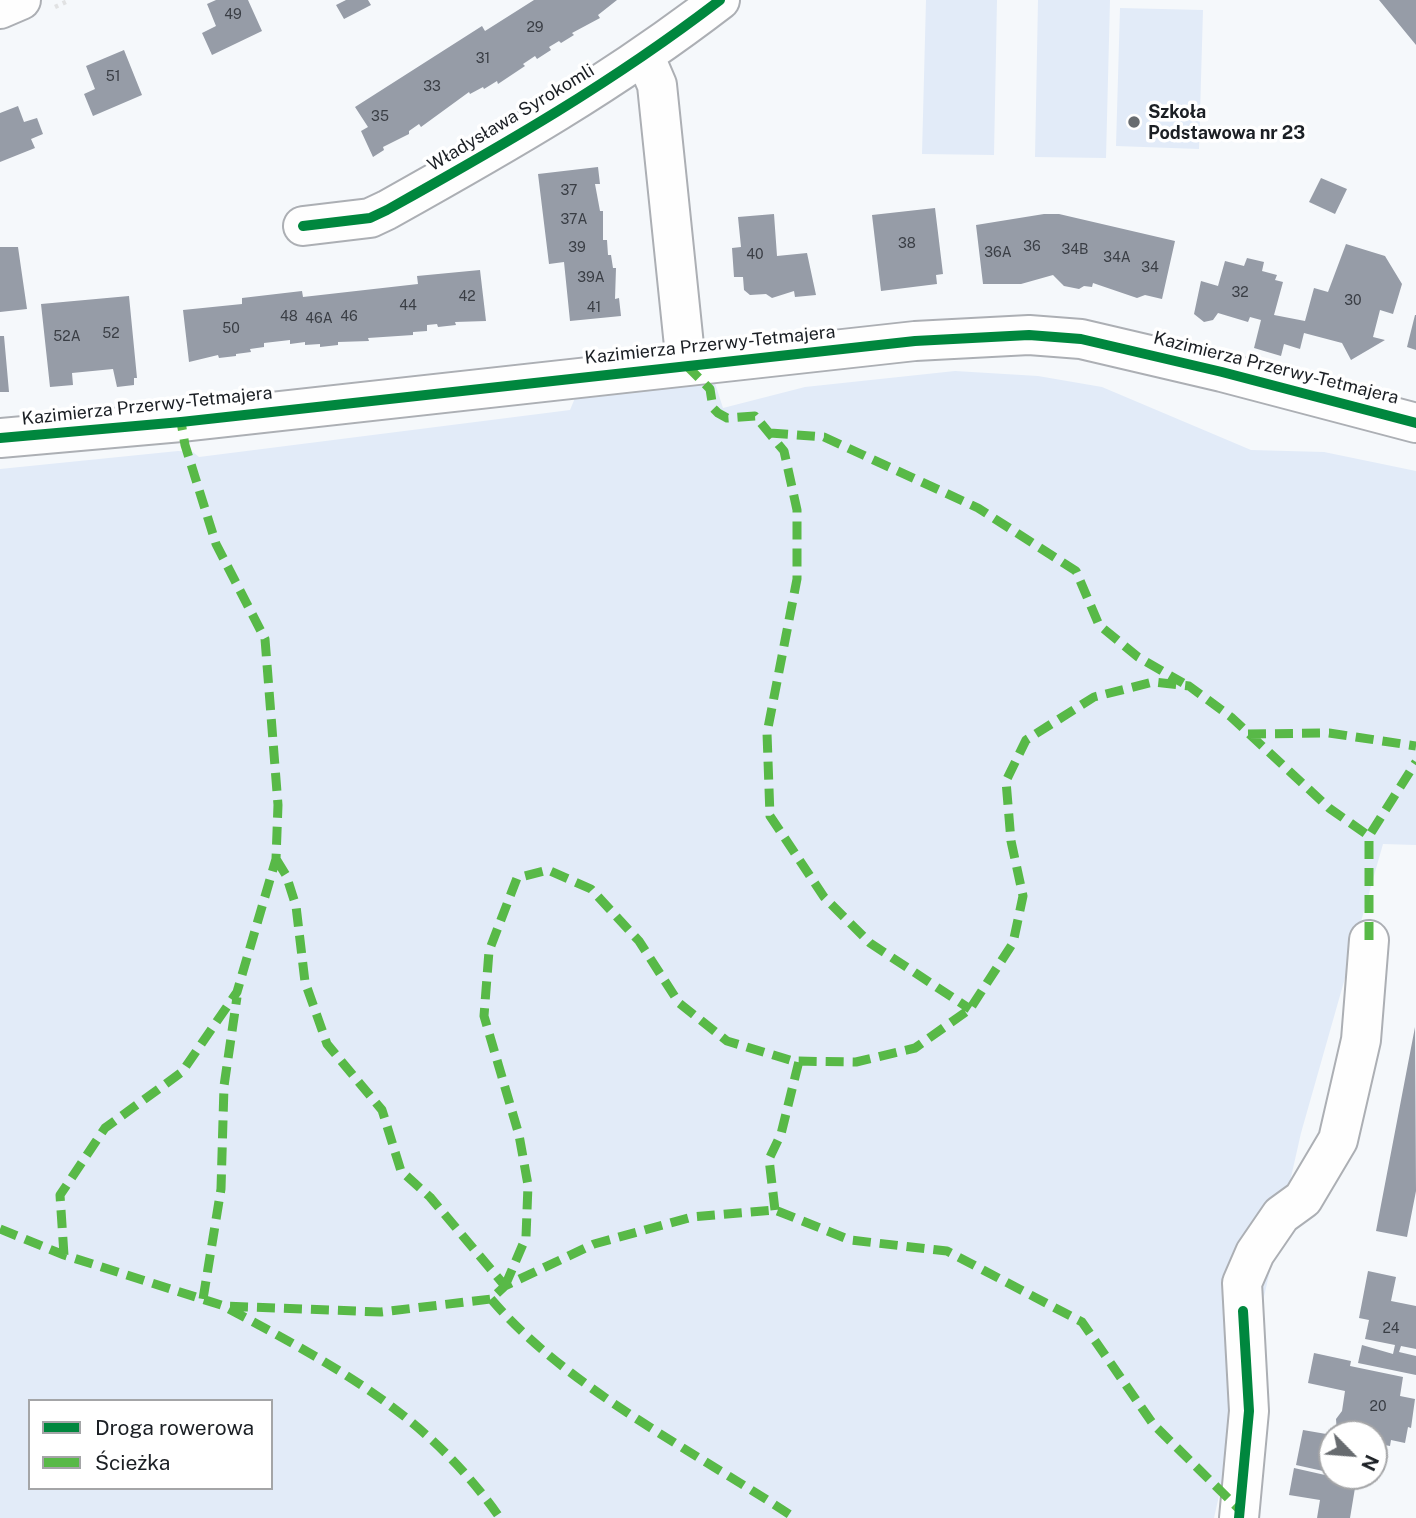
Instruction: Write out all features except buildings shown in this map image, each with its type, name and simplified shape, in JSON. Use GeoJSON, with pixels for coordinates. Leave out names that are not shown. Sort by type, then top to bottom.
{"type":"FeatureCollection","features":[{"type":"Feature","properties":{"kind":"street"},"geometry":{"type":"LineString","coordinates":[[0,9],[21,0]]}},
{"type":"Feature","properties":{"kind":"street","name":"Władysława Syrokomli"},"geometry":{"type":"LineString","coordinates":[[303,226],[370,218],[387,210],[539,126],[645,57],[720,0]]}},
{"type":"Feature","properties":{"kind":"street"},"geometry":{"type":"LineString","coordinates":[[645,57],[657,85],[686,365]]}},
{"type":"Feature","properties":{"kind":"street","name":"Kazimierza Przerwy-Tetmajera"},"geometry":{"type":"LineString","coordinates":[[0,438],[181,422],[915,341],[1055,336],[1112,344],[1416,423]]}},
{"type":"Feature","properties":{"kind":"street"},"geometry":{"type":"LineString","coordinates":[[1239,1518],[1249,1411],[1242,1283],[1255,1253],[1281,1215],[1303,1199],[1338,1140],[1361,1040],[1369,940]]}},
{"type":"Feature","properties":{"kind":"shaded area"},"geometry":{"type":"Polygon","coordinates":[[[926,0],[997,0],[994,155],[922,154],[926,0]]]}},
{"type":"Feature","properties":{"kind":"shaded area"},"geometry":{"type":"Polygon","coordinates":[[[1038,0],[1110,0],[1106,158],[1035,157],[1038,0]]]}},
{"type":"Feature","properties":{"kind":"shaded area"},"geometry":{"type":"Polygon","coordinates":[[[1120,8],[1203,10],[1199,149],[1116,146],[1120,8]]]}},
{"type":"Feature","properties":{"kind":"shaded area"},"geometry":{"type":"Polygon","coordinates":[[[955,371],[1038,376],[1102,387],[1251,450],[1324,452],[1416,471],[1416,845],[1383,844],[1301,1133],[1214,1518],[0,1518],[0,469],[178,451],[193,452],[199,457],[570,410],[575,398],[713,377],[723,408],[805,387],[955,371]]]}},
{"type":"Feature","properties":{"kind":"marked path"},"geometry":{"type":"LineString","coordinates":[[686,365],[710,389],[713,408],[718,413],[727,418],[755,416],[784,451],[797,510],[797,579],[767,733],[770,816],[824,897],[870,943],[970,1009]]}},
{"type":"Feature","properties":{"kind":"marked path"},"geometry":{"type":"LineString","coordinates":[[64,1255],[60,1195],[105,1128],[182,1072],[237,992],[276,859],[278,805],[265,639],[216,544],[185,445],[181,422]]}},
{"type":"Feature","properties":{"kind":"marked path"},"geometry":{"type":"LineString","coordinates":[[770,433],[824,437],[978,508],[1076,571],[1099,625],[1138,657],[1183,683]]}},
{"type":"Feature","properties":{"kind":"marked path"},"geometry":{"type":"LineString","coordinates":[[505,1286],[526,1237],[528,1185],[519,1135],[484,1016],[489,951],[517,878],[548,870],[591,889],[639,941],[679,1003],[727,1041],[793,1061],[856,1062],[915,1048],[970,1009],[1013,943],[1023,896],[1011,841],[1006,781],[1026,740],[1094,697],[1153,682],[1189,686],[1231,717],[1329,808],[1369,836]]}},
{"type":"Feature","properties":{"kind":"marked path"},"geometry":{"type":"LineString","coordinates":[[1248,734],[1329,733],[1416,746]]}},
{"type":"Feature","properties":{"kind":"marked path"},"geometry":{"type":"LineString","coordinates":[[1369,940],[1369,836],[1416,762]]}},
{"type":"Feature","properties":{"kind":"marked path"},"geometry":{"type":"LineString","coordinates":[[276,859],[286,875],[296,906],[305,982],[327,1044],[382,1110],[401,1171],[430,1197],[505,1286]]}},
{"type":"Feature","properties":{"kind":"marked path"},"geometry":{"type":"LineString","coordinates":[[203,1299],[221,1189],[224,1086],[237,997]]}},
{"type":"Feature","properties":{"kind":"marked path"},"geometry":{"type":"LineString","coordinates":[[775,1210],[769,1159],[781,1134],[799,1061]]}},
{"type":"Feature","properties":{"kind":"marked path"},"geometry":{"type":"LineString","coordinates":[[0,1229],[64,1255],[224,1306],[381,1312],[491,1299],[505,1286],[594,1244],[692,1217],[775,1210],[850,1240],[947,1251],[1082,1322],[1153,1424],[1240,1510]]}},
{"type":"Feature","properties":{"kind":"marked path"},"geometry":{"type":"LineString","coordinates":[[491,1299],[522,1332],[595,1390],[795,1518]]}},
{"type":"Feature","properties":{"kind":"marked path"},"geometry":{"type":"LineString","coordinates":[[229,1309],[343,1373],[411,1422],[443,1450],[500,1518]]}},
{"type":"Feature","properties":{"kind":"cycle path"},"geometry":{"type":"LineString","coordinates":[[303,226],[370,218],[387,210],[598,86],[720,0]]}},
{"type":"Feature","properties":{"kind":"cycle path"},"geometry":{"type":"LineString","coordinates":[[0,438],[181,422],[915,341],[1029,335],[1081,339],[1222,372],[1416,423]]}},
{"type":"Feature","properties":{"kind":"cycle path"},"geometry":{"type":"LineString","coordinates":[[1239,1518],[1249,1411],[1243,1311]]}},
{"type":"Feature","properties":{"kind":"place","name":"Szkoła Podstawowa nr 23"},"geometry":{"type":"Point","coordinates":[1134,122]}}]}
